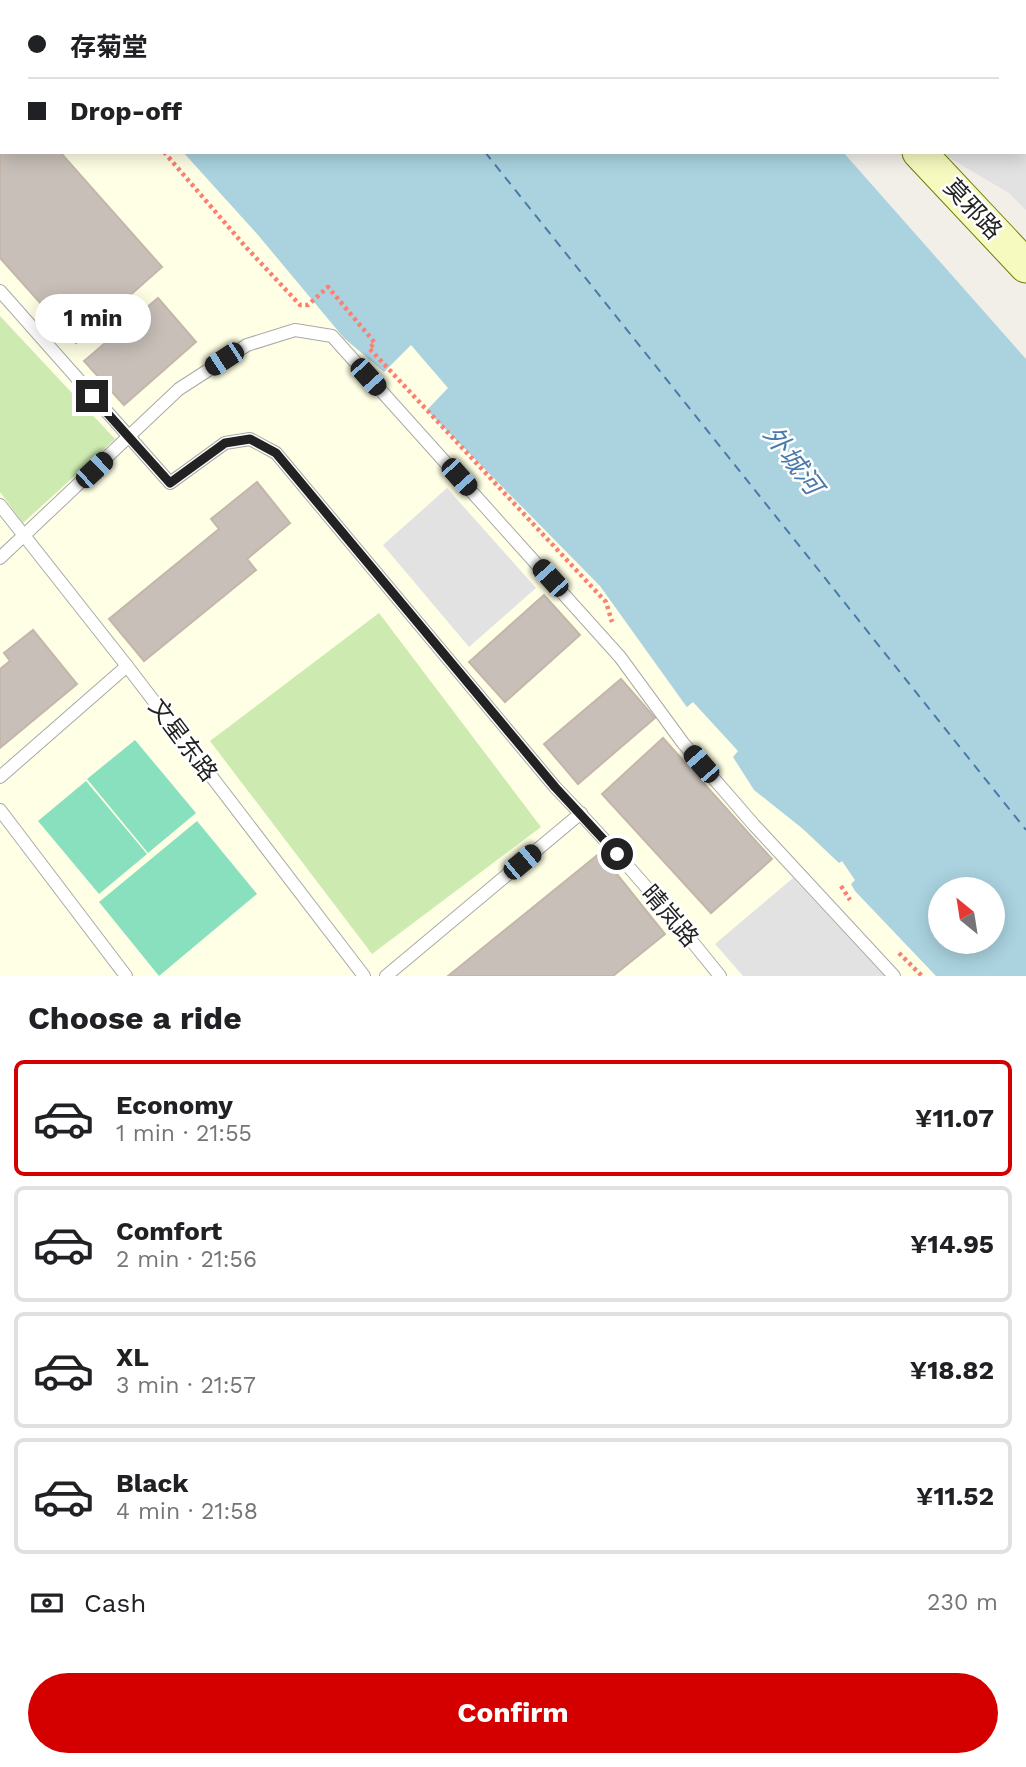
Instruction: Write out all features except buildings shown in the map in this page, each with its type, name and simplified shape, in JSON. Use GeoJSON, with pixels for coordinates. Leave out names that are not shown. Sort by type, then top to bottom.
{"type":"FeatureCollection","features":[{"type":"Feature","properties":{"kind":"main road","name":"莫邪路"},"geometry":{"type":"LineString","coordinates":[[921,154],[1026,265]]}},
{"type":"Feature","properties":{"kind":"lane"},"geometry":{"type":"LineString","coordinates":[[0,291],[129,438]]}},
{"type":"Feature","properties":{"kind":"lane"},"geometry":{"type":"LineString","coordinates":[[0,558],[179,389],[247,345],[295,330],[332,336],[620,657],[683,743],[745,815],[894,976]]}},
{"type":"Feature","properties":{"kind":"lane","name":"晴岚路"},"geometry":{"type":"LineString","coordinates":[[129,438],[170,483],[225,443],[250,439],[276,453],[547,777],[689,937],[720,976]]}},
{"type":"Feature","properties":{"kind":"lane","name":"文星东路"},"geometry":{"type":"LineString","coordinates":[[0,505],[364,976]]}},
{"type":"Feature","properties":{"kind":"lane"},"geometry":{"type":"LineString","coordinates":[[0,777],[127,666]]}},
{"type":"Feature","properties":{"kind":"lane"},"geometry":{"type":"LineString","coordinates":[[0,810],[126,976]]}},
{"type":"Feature","properties":{"kind":"lane"},"geometry":{"type":"LineString","coordinates":[[386,976],[581,813]]}},
{"type":"Feature","properties":{"kind":"path"},"geometry":{"type":"LineString","coordinates":[[166,154],[300,305],[308,305],[328,287],[375,343],[369,348],[606,602],[611,621],[618,632]]}},
{"type":"Feature","properties":{"kind":"shaded area"},"geometry":{"type":"Polygon","coordinates":[[[0,154],[185,154],[258,235],[344,338],[384,372],[411,345],[448,388],[427,411],[600,586],[686,707],[693,701],[803,829],[839,863],[842,861],[855,881],[855,891],[936,976],[0,976],[0,154]]]}},
{"type":"Feature","properties":{"kind":"shaded area"},"geometry":{"type":"Polygon","coordinates":[[[946,154],[1026,154],[1026,210],[1009,193],[946,154]]]}},
{"type":"Feature","properties":{"kind":"shaded area"},"geometry":{"type":"Polygon","coordinates":[[[447,488],[536,588],[469,647],[383,545],[447,488]]]}},
{"type":"Feature","properties":{"kind":"shaded area"},"geometry":{"type":"Polygon","coordinates":[[[793,878],[885,976],[743,976],[715,944],[793,878]]]}},
{"type":"Feature","properties":{"kind":"green space"},"geometry":{"type":"Polygon","coordinates":[[[0,316],[115,439],[23,523],[0,492],[0,316]]]}},
{"type":"Feature","properties":{"kind":"green space"},"geometry":{"type":"Polygon","coordinates":[[[379,613],[541,827],[372,954],[210,741],[379,613]]]}},
{"type":"Feature","properties":{"kind":"green space"},"geometry":{"type":"Polygon","coordinates":[[[135,740],[196,813],[148,853],[87,779],[135,740]]]}},
{"type":"Feature","properties":{"kind":"green space"},"geometry":{"type":"Polygon","coordinates":[[[86,781],[147,854],[99,894],[38,821],[86,781]]]}},
{"type":"Feature","properties":{"kind":"green space"},"geometry":{"type":"Polygon","coordinates":[[[197,821],[257,894],[159,976],[99,902],[197,821]]]}},
{"type":"Feature","properties":{"kind":"water","name":"外城河"},"geometry":{"type":"Polygon","coordinates":[[[185,154],[845,154],[1026,359],[1026,976],[936,976],[855,891],[851,884],[855,880],[842,861],[839,863],[803,829],[754,790],[733,757],[738,751],[693,702],[687,707],[600,586],[427,410],[448,388],[411,345],[384,372],[344,338],[258,235],[185,154]]]}},
{"type":"Feature","properties":{"kind":"ferry route"},"geometry":{"type":"LineString","coordinates":[[487,154],[1026,830]]}},
{"type":"Feature","properties":{"kind":"route"},"geometry":{"type":"LineString","coordinates":[[92,396],[170,483],[225,443],[250,439],[276,453],[555,787],[617,854]]}}]}
